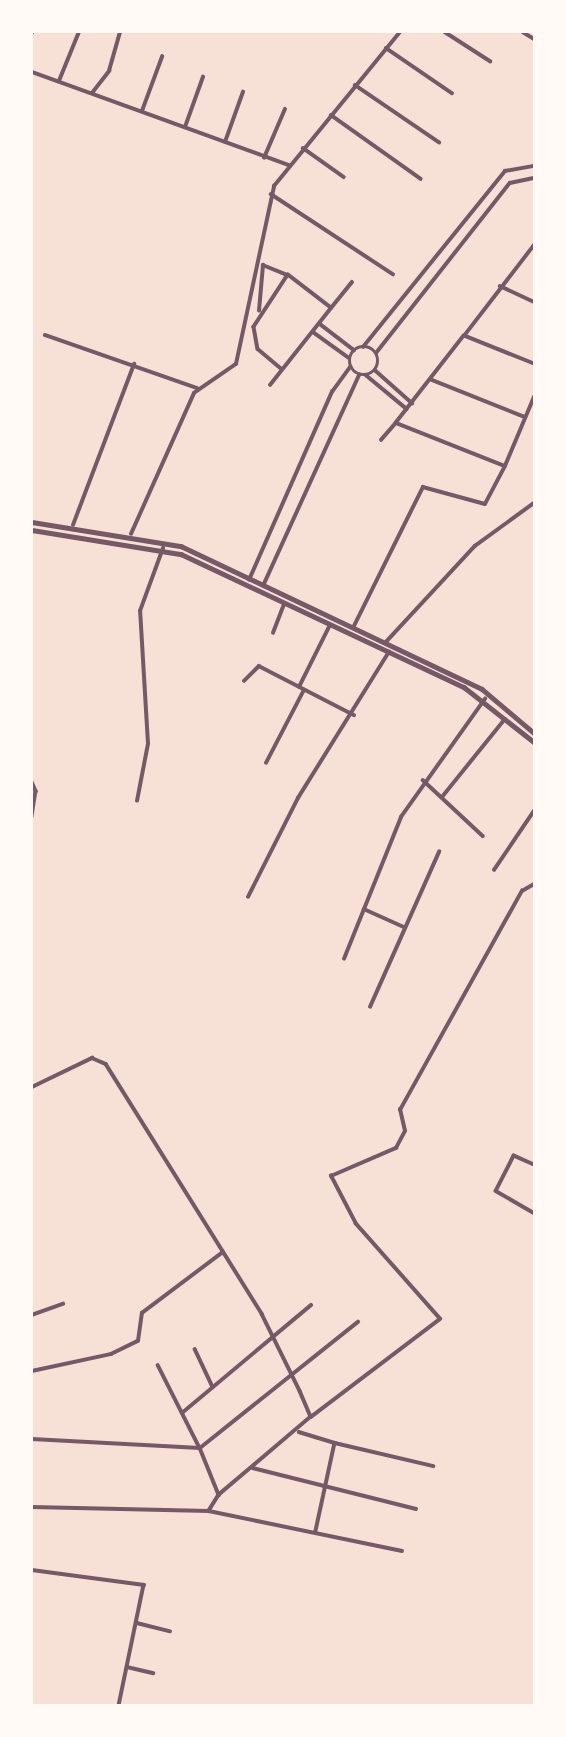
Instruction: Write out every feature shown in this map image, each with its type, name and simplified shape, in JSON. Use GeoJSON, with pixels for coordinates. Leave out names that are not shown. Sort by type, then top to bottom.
{"type":"FeatureCollection","features":[{"type":"Feature","properties":{"kind":"street"},"geometry":{"type":"LineString","coordinates":[[60,81],[79,32]]}},
{"type":"Feature","properties":{"kind":"street"},"geometry":{"type":"LineString","coordinates":[[92,93],[109,71],[120,32]]}},
{"type":"Feature","properties":{"kind":"street"},"geometry":{"type":"LineString","coordinates":[[131,534],[197,388],[236,364],[271,194],[289,165],[400,32]]}},
{"type":"Feature","properties":{"kind":"street"},"geometry":{"type":"LineString","coordinates":[[445,32],[490,61]]}},
{"type":"Feature","properties":{"kind":"street"},"geometry":{"type":"LineString","coordinates":[[523,32],[534,39]]}},
{"type":"Feature","properties":{"kind":"street"},"geometry":{"type":"LineString","coordinates":[[386,48],[452,93]]}},
{"type":"Feature","properties":{"kind":"street"},"geometry":{"type":"LineString","coordinates":[[142,111],[162,57]]}},
{"type":"Feature","properties":{"kind":"street"},"geometry":{"type":"LineString","coordinates":[[32,72],[289,165]]}},
{"type":"Feature","properties":{"kind":"street"},"geometry":{"type":"LineString","coordinates":[[185,127],[203,77]]}},
{"type":"Feature","properties":{"kind":"street"},"geometry":{"type":"LineString","coordinates":[[355,85],[439,142]]}},
{"type":"Feature","properties":{"kind":"street"},"geometry":{"type":"LineString","coordinates":[[225,142],[243,92]]}},
{"type":"Feature","properties":{"kind":"street"},"geometry":{"type":"LineString","coordinates":[[264,158],[285,109]]}},
{"type":"Feature","properties":{"kind":"street"},"geometry":{"type":"LineString","coordinates":[[331,115],[421,179]]}},
{"type":"Feature","properties":{"kind":"street"},"geometry":{"type":"LineString","coordinates":[[303,148],[344,177]]}},
{"type":"Feature","properties":{"kind":"street"},"geometry":{"type":"LineString","coordinates":[[349,358],[354,350],[363,347],[505,171],[534,166]]}},
{"type":"Feature","properties":{"kind":"street"},"geometry":{"type":"LineString","coordinates":[[375,370],[376,353],[510,183],[534,178]]}},
{"type":"Feature","properties":{"kind":"street"},"geometry":{"type":"LineString","coordinates":[[271,194],[393,274]]}},
{"type":"Feature","properties":{"kind":"street"},"geometry":{"type":"LineString","coordinates":[[381,440],[432,380],[500,286],[534,245]]}},
{"type":"Feature","properties":{"kind":"street"},"geometry":{"type":"LineString","coordinates":[[282,369],[258,349],[258,313],[263,265],[288,275],[331,308]]}},
{"type":"Feature","properties":{"kind":"street"},"geometry":{"type":"LineString","coordinates":[[258,313],[288,275]]}},
{"type":"Feature","properties":{"kind":"street"},"geometry":{"type":"LineString","coordinates":[[270,385],[352,282]]}},
{"type":"Feature","properties":{"kind":"street"},"geometry":{"type":"LineString","coordinates":[[500,286],[534,302]]}},
{"type":"Feature","properties":{"kind":"street"},"geometry":{"type":"LineString","coordinates":[[320,324],[354,350]]}},
{"type":"Feature","properties":{"kind":"street"},"geometry":{"type":"LineString","coordinates":[[313,332],[349,358],[351,367],[359,375],[375,370]]}},
{"type":"Feature","properties":{"kind":"street"},"geometry":{"type":"LineString","coordinates":[[45,335],[197,388]]}},
{"type":"Feature","properties":{"kind":"street"},"geometry":{"type":"LineString","coordinates":[[464,336],[534,364]]}},
{"type":"Feature","properties":{"kind":"street"},"geometry":{"type":"LineString","coordinates":[[363,347],[376,353]]}},
{"type":"Feature","properties":{"kind":"street"},"geometry":{"type":"LineString","coordinates":[[73,525],[134,364]]}},
{"type":"Feature","properties":{"kind":"street"},"geometry":{"type":"LineString","coordinates":[[249,580],[332,392],[351,367]]}},
{"type":"Feature","properties":{"kind":"street"},"geometry":{"type":"LineString","coordinates":[[375,370],[412,403]]}},
{"type":"Feature","properties":{"kind":"street"},"geometry":{"type":"LineString","coordinates":[[263,586],[359,375]]}},
{"type":"Feature","properties":{"kind":"street"},"geometry":{"type":"LineString","coordinates":[[366,375],[407,409]]}},
{"type":"Feature","properties":{"kind":"street"},"geometry":{"type":"LineString","coordinates":[[432,380],[525,417]]}},
{"type":"Feature","properties":{"kind":"street"},"geometry":{"type":"LineString","coordinates":[[353,628],[423,487],[485,504],[505,466],[534,397]]}},
{"type":"Feature","properties":{"kind":"street"},"geometry":{"type":"LineString","coordinates":[[396,423],[505,466]]}},
{"type":"Feature","properties":{"kind":"street"},"geometry":{"type":"LineString","coordinates":[[386,642],[475,546],[534,503]]}},
{"type":"Feature","properties":{"kind":"street"},"geometry":{"type":"LineString","coordinates":[[32,522],[131,534],[181,546],[488,692],[534,733]]}},
{"type":"Feature","properties":{"kind":"street"},"geometry":{"type":"LineString","coordinates":[[32,530],[163,548],[485,699],[534,742]]}},
{"type":"Feature","properties":{"kind":"street"},"geometry":{"type":"LineString","coordinates":[[137,801],[148,744],[140,611],[163,548]]}},
{"type":"Feature","properties":{"kind":"street"},"geometry":{"type":"LineString","coordinates":[[272,633],[284,604]]}},
{"type":"Feature","properties":{"kind":"street"},"geometry":{"type":"LineString","coordinates":[[299,687],[330,625]]}},
{"type":"Feature","properties":{"kind":"street"},"geometry":{"type":"LineString","coordinates":[[248,897],[298,798],[354,715],[389,652]]}},
{"type":"Feature","properties":{"kind":"street"},"geometry":{"type":"LineString","coordinates":[[244,681],[256,665],[354,715]]}},
{"type":"Feature","properties":{"kind":"street"},"geometry":{"type":"LineString","coordinates":[[266,763],[304,690]]}},
{"type":"Feature","properties":{"kind":"street"},"geometry":{"type":"LineString","coordinates":[[344,960],[364,909],[423,780],[485,699]]}},
{"type":"Feature","properties":{"kind":"street"},"geometry":{"type":"LineString","coordinates":[[442,797],[505,719]]}},
{"type":"Feature","properties":{"kind":"street"},"geometry":{"type":"LineString","coordinates":[[423,780],[483,836]]}},
{"type":"Feature","properties":{"kind":"street"},"geometry":{"type":"LineString","coordinates":[[32,782],[36,791],[32,817]]}},
{"type":"Feature","properties":{"kind":"street"},"geometry":{"type":"LineString","coordinates":[[494,870],[534,811]]}},
{"type":"Feature","properties":{"kind":"street"},"geometry":{"type":"LineString","coordinates":[[370,1007],[439,852]]}},
{"type":"Feature","properties":{"kind":"street"},"geometry":{"type":"LineString","coordinates":[[209,1511],[219,1495],[311,1418],[440,1319],[356,1224],[333,1186],[336,1170],[396,1148],[405,1131],[400,1110],[522,891],[534,884]]}},
{"type":"Feature","properties":{"kind":"street"},"geometry":{"type":"LineString","coordinates":[[364,909],[404,927]]}},
{"type":"Feature","properties":{"kind":"street"},"geometry":{"type":"LineString","coordinates":[[32,1087],[92,1058],[106,1064],[273,1337],[311,1418]]}},
{"type":"Feature","properties":{"kind":"street"},"geometry":{"type":"LineString","coordinates":[[534,1165],[514,1156],[496,1189],[534,1213]]}},
{"type":"Feature","properties":{"kind":"street"},"geometry":{"type":"LineString","coordinates":[[32,1371],[111,1354],[138,1341],[142,1312],[223,1252]]}},
{"type":"Feature","properties":{"kind":"street"},"geometry":{"type":"LineString","coordinates":[[32,1315],[63,1304]]}},
{"type":"Feature","properties":{"kind":"street"},"geometry":{"type":"LineString","coordinates":[[182,1413],[311,1305]]}},
{"type":"Feature","properties":{"kind":"street"},"geometry":{"type":"LineString","coordinates":[[32,1439],[200,1448],[358,1322]]}},
{"type":"Feature","properties":{"kind":"street"},"geometry":{"type":"LineString","coordinates":[[195,1349],[213,1387]]}},
{"type":"Feature","properties":{"kind":"street"},"geometry":{"type":"LineString","coordinates":[[158,1365],[200,1448],[219,1495]]}},
{"type":"Feature","properties":{"kind":"street"},"geometry":{"type":"LineString","coordinates":[[298,1431],[335,1443],[433,1466]]}},
{"type":"Feature","properties":{"kind":"street"},"geometry":{"type":"LineString","coordinates":[[316,1531],[335,1443]]}},
{"type":"Feature","properties":{"kind":"street"},"geometry":{"type":"LineString","coordinates":[[253,1468],[324,1488],[416,1508]]}},
{"type":"Feature","properties":{"kind":"street"},"geometry":{"type":"LineString","coordinates":[[32,1507],[209,1511],[316,1531],[402,1551]]}},
{"type":"Feature","properties":{"kind":"street"},"geometry":{"type":"LineString","coordinates":[[32,1570],[138,1580],[145,1585],[119,1706]]}},
{"type":"Feature","properties":{"kind":"street"},"geometry":{"type":"LineString","coordinates":[[136,1623],[170,1631]]}},
{"type":"Feature","properties":{"kind":"street"},"geometry":{"type":"LineString","coordinates":[[127,1667],[152,1673]]}}]}
